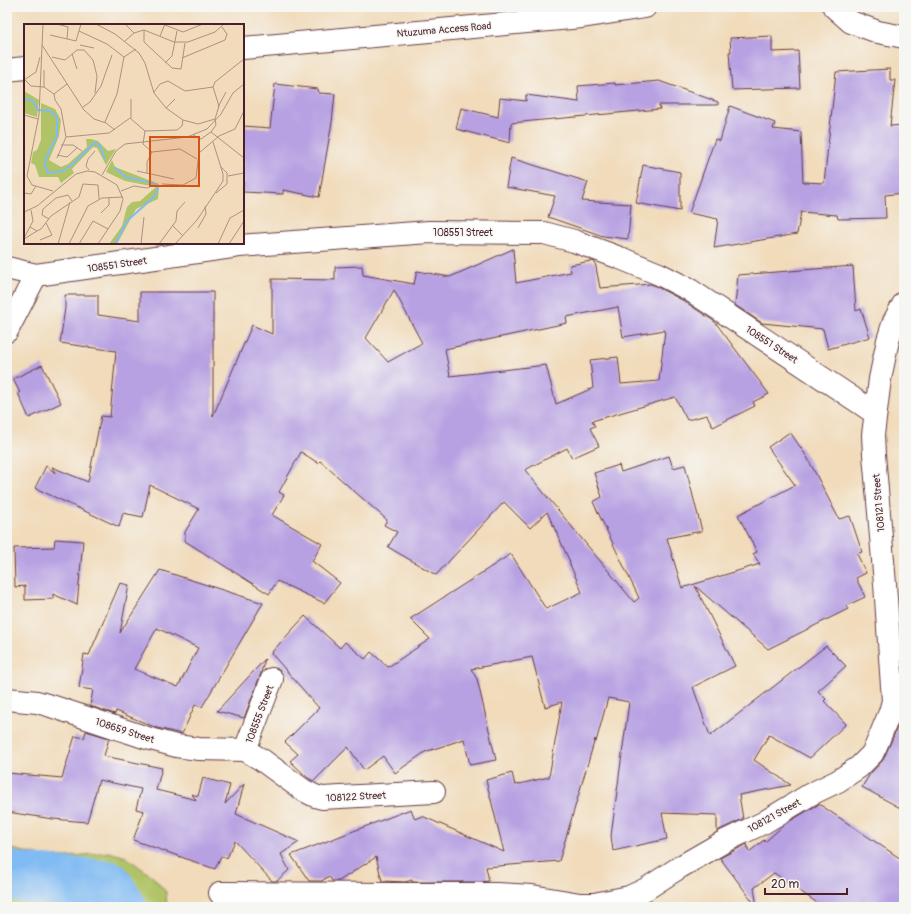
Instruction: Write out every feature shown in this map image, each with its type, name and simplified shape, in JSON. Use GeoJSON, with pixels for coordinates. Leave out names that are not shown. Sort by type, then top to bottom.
{"type":"FeatureCollection","features":[{"type":"Feature","properties":{"kind":"street","name":"Ntuzuma Access Road"},"geometry":{"type":"LineString","coordinates":[[244,48],[582,16],[645,7]]}},
{"type":"Feature","properties":{"kind":"street"},"geometry":{"type":"LineString","coordinates":[[834,7],[851,22],[878,32],[904,37]]}},
{"type":"Feature","properties":{"kind":"street"},"geometry":{"type":"LineString","coordinates":[[7,70],[24,68]]}},
{"type":"Feature","properties":{"kind":"street","name":"108551 Street"},"geometry":{"type":"LineString","coordinates":[[7,268],[36,275],[239,246],[429,232],[544,233],[620,258],[659,274],[690,290],[875,413]]}},
{"type":"Feature","properties":{"kind":"street"},"geometry":{"type":"LineString","coordinates":[[7,331],[36,275]]}},
{"type":"Feature","properties":{"kind":"street","name":"108121 Street"},"geometry":{"type":"LineString","coordinates":[[220,893],[497,894],[532,896],[580,904],[594,904],[629,897],[642,891],[680,866],[725,841],[763,823],[811,794],[838,781],[859,767],[872,754],[897,717],[893,701],[873,435],[880,379],[888,340],[894,321],[904,303]]}},
{"type":"Feature","properties":{"kind":"street","name":"108555 Street"},"geometry":{"type":"LineString","coordinates":[[244,750],[272,679]]}},
{"type":"Feature","properties":{"kind":"street","name":"108659 Street"},"geometry":{"type":"LineString","coordinates":[[7,699],[37,702],[176,746],[199,749],[244,750]]}},
{"type":"Feature","properties":{"kind":"street","name":"108122 Street"},"geometry":{"type":"LineString","coordinates":[[244,750],[262,760],[303,790],[322,798],[434,792]]}},
{"type":"Feature","properties":{"kind":"green space"},"geometry":{"type":"Polygon","coordinates":[[[7,848],[42,856],[67,857],[109,852],[126,857],[153,877],[166,892],[167,907],[7,907],[7,848]]]}},
{"type":"Feature","properties":{"kind":"building"},"geometry":{"type":"Polygon","coordinates":[[[772,36],[772,52],[798,51],[800,88],[732,90],[729,52],[731,52],[730,38],[772,36]]]}},
{"type":"Feature","properties":{"kind":"building"},"geometry":{"type":"Polygon","coordinates":[[[890,69],[890,80],[895,80],[890,126],[904,125],[904,193],[885,195],[886,218],[838,219],[837,215],[801,212],[797,234],[714,248],[718,219],[689,213],[715,139],[720,141],[730,106],[775,123],[773,129],[801,132],[803,182],[824,183],[836,72],[890,69]]]}},
{"type":"Feature","properties":{"kind":"building"},"geometry":{"type":"Polygon","coordinates":[[[659,81],[718,102],[718,105],[659,105],[660,109],[511,123],[510,143],[456,129],[461,108],[498,117],[500,98],[526,101],[526,95],[579,102],[578,86],[615,83],[615,85],[659,81]]]}},
{"type":"Feature","properties":{"kind":"building"},"geometry":{"type":"Polygon","coordinates":[[[275,84],[318,89],[319,93],[335,94],[332,122],[319,197],[283,190],[283,194],[244,192],[244,126],[270,128],[275,84]]]}},
{"type":"Feature","properties":{"kind":"building"},"geometry":{"type":"Polygon","coordinates":[[[511,158],[588,182],[582,201],[631,204],[628,239],[603,236],[548,217],[555,196],[506,187],[511,158]]]}},
{"type":"Feature","properties":{"kind":"building"},"geometry":{"type":"Polygon","coordinates":[[[643,165],[680,172],[680,211],[636,203],[643,165]]]}},
{"type":"Feature","properties":{"kind":"building"},"geometry":{"type":"Polygon","coordinates":[[[513,249],[516,283],[571,272],[570,265],[591,261],[595,262],[600,288],[651,284],[684,301],[715,322],[769,394],[753,402],[755,406],[713,427],[707,415],[687,420],[675,397],[592,421],[595,426],[590,428],[599,446],[572,458],[567,448],[525,470],[634,602],[639,598],[593,502],[602,497],[594,473],[619,465],[621,472],[669,456],[673,468],[685,465],[702,531],[667,538],[682,588],[760,564],[753,554],[757,552],[738,515],[795,485],[768,447],[790,432],[807,457],[839,519],[850,516],[862,552],[857,554],[866,573],[856,578],[865,597],[846,606],[848,609],[768,649],[695,586],[735,666],[693,687],[710,736],[826,646],[846,666],[818,691],[826,699],[824,701],[846,724],[810,758],[769,735],[754,760],[791,785],[739,795],[743,819],[717,831],[717,815],[662,813],[667,839],[613,851],[611,836],[629,702],[608,698],[559,861],[486,867],[489,881],[412,882],[412,880],[405,882],[382,881],[376,857],[339,881],[332,881],[329,876],[322,881],[309,881],[291,855],[411,809],[415,819],[422,816],[504,852],[486,780],[512,773],[515,785],[549,777],[562,702],[545,707],[532,657],[471,669],[477,679],[496,760],[470,765],[464,739],[425,752],[395,773],[383,756],[364,770],[348,747],[314,781],[308,778],[290,761],[298,754],[285,742],[319,708],[271,653],[305,616],[340,648],[345,642],[365,659],[371,652],[388,667],[430,639],[410,619],[511,554],[546,609],[582,592],[570,562],[547,512],[530,528],[504,502],[436,575],[388,547],[397,532],[384,525],[387,520],[320,461],[318,463],[301,452],[279,492],[284,495],[272,515],[322,544],[312,561],[340,583],[324,603],[277,581],[269,594],[185,541],[185,532],[199,509],[150,485],[143,517],[123,513],[119,527],[35,488],[46,466],[55,473],[52,467],[88,482],[101,416],[110,417],[116,351],[60,343],[65,308],[65,295],[98,295],[98,315],[140,321],[140,292],[213,292],[213,416],[252,325],[272,334],[272,279],[335,280],[335,267],[362,266],[363,275],[414,284],[417,271],[450,277],[513,249]],[[394,290],[366,338],[388,362],[422,343],[394,290]],[[618,307],[566,317],[567,323],[445,349],[450,376],[546,365],[556,404],[593,388],[590,360],[618,357],[621,384],[659,381],[665,330],[623,337],[618,307]]]}},
{"type":"Feature","properties":{"kind":"building"},"geometry":{"type":"Polygon","coordinates":[[[853,266],[856,311],[861,309],[870,337],[828,349],[823,329],[762,323],[735,305],[738,275],[853,266]]]}},
{"type":"Feature","properties":{"kind":"building"},"geometry":{"type":"Polygon","coordinates":[[[42,365],[61,403],[29,418],[13,379],[42,365]]]}},
{"type":"Feature","properties":{"kind":"building"},"geometry":{"type":"Polygon","coordinates":[[[55,539],[83,541],[77,605],[53,594],[53,599],[25,600],[25,586],[15,587],[14,548],[54,547],[55,539]]]}},
{"type":"Feature","properties":{"kind":"building"},"geometry":{"type":"Polygon","coordinates":[[[160,570],[263,603],[202,707],[195,705],[182,734],[157,728],[116,711],[115,714],[90,706],[93,690],[79,688],[84,654],[89,655],[120,583],[129,585],[120,633],[160,570]],[[157,628],[134,669],[178,687],[198,648],[157,628]]]}},
{"type":"Feature","properties":{"kind":"building"},"geometry":{"type":"Polygon","coordinates":[[[265,659],[244,718],[217,711],[265,659]]]}},
{"type":"Feature","properties":{"kind":"building"},"geometry":{"type":"Polygon","coordinates":[[[904,712],[904,810],[862,787],[870,774],[883,760],[904,712]]]}},
{"type":"Feature","properties":{"kind":"building"},"geometry":{"type":"Polygon","coordinates":[[[86,731],[109,738],[104,756],[162,768],[156,790],[197,800],[191,794],[198,796],[203,778],[230,785],[225,804],[244,784],[236,814],[299,842],[281,854],[289,870],[277,881],[272,881],[235,841],[227,858],[221,856],[215,869],[133,840],[144,811],[136,809],[141,789],[99,780],[87,822],[53,819],[7,812],[7,773],[62,778],[75,736],[84,738],[86,731]]]}},
{"type":"Feature","properties":{"kind":"building"},"geometry":{"type":"Polygon","coordinates":[[[819,804],[904,861],[904,907],[823,907],[774,873],[754,888],[757,907],[720,858],[747,844],[749,852],[764,840],[765,842],[785,824],[819,804]]]}},
{"type":"Feature","properties":{"kind":"waterway"},"geometry":{"type":"LineString","coordinates":[[7,875],[33,879],[108,885],[122,907]]}}]}
